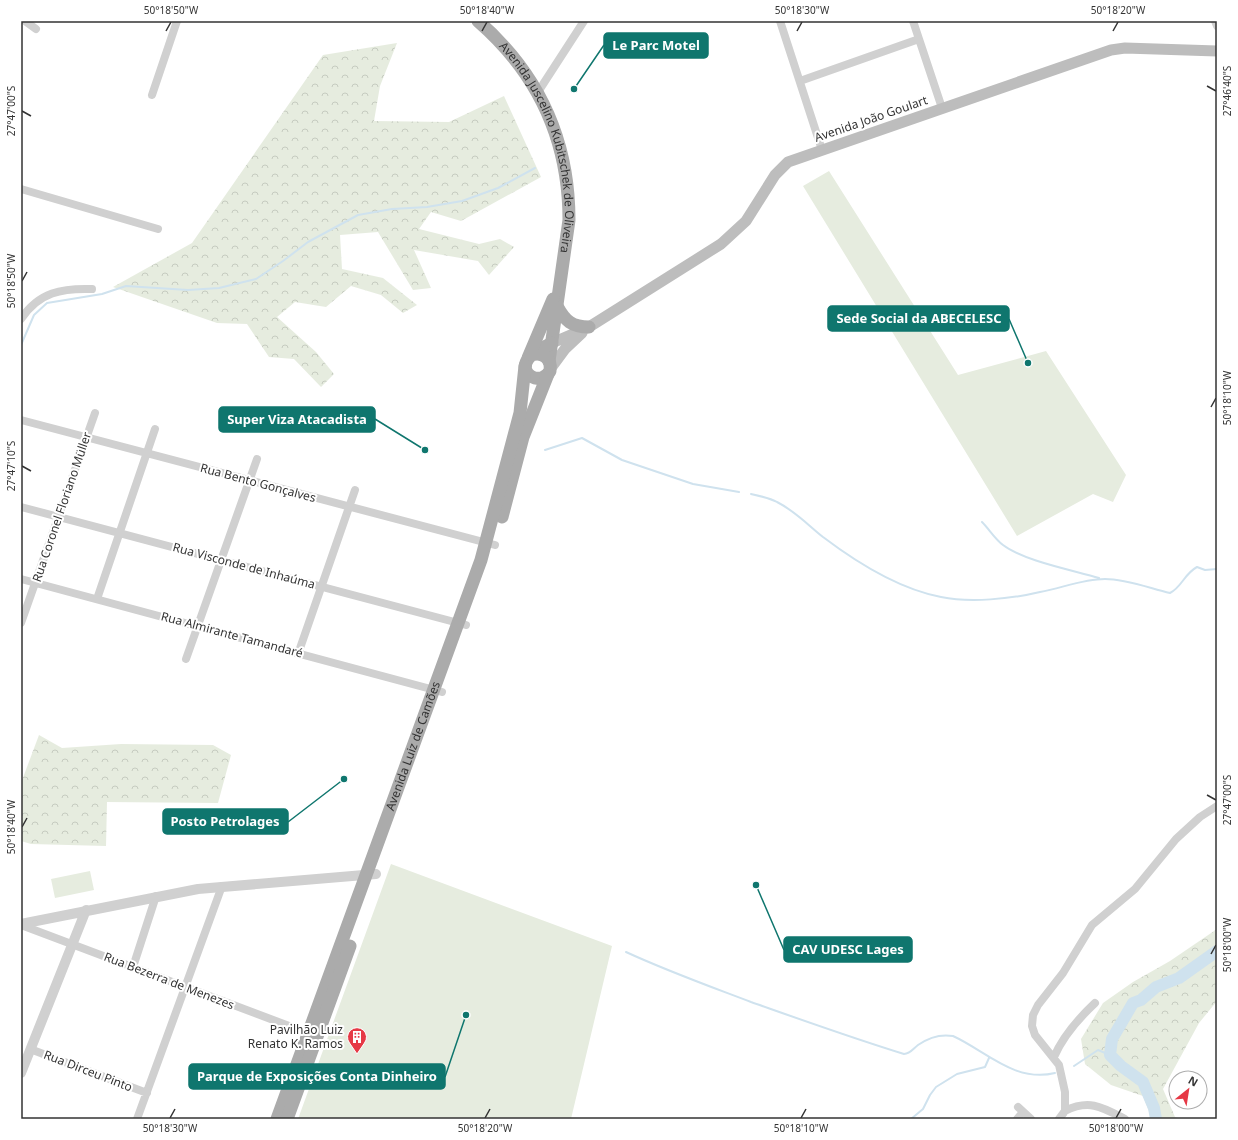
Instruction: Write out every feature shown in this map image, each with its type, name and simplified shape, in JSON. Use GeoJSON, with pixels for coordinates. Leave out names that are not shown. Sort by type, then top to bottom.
{"type":"FeatureCollection","features":[{"type":"Feature","properties":{"kind":"main road","name":"Avenida Juscelino Kubitschek de Oliveira"},"geometry":{"type":"LineString","coordinates":[[478,21],[508,50],[538,92],[555,131],[567,177],[569,220],[556,306],[549,367]]}},
{"type":"Feature","properties":{"kind":"main road","name":"Avenida João Goulart"},"geometry":{"type":"LineString","coordinates":[[552,343],[589,327],[721,244],[746,221],[782,168],[796,159],[1111,50],[1125,48],[1217,51]]}},
{"type":"Feature","properties":{"kind":"main road","name":"Avenida Juscelino Kubitschek de Oliveira"},"geometry":{"type":"LineString","coordinates":[[528,360],[559,285]]}},
{"type":"Feature","properties":{"kind":"main road"},"geometry":{"type":"LineString","coordinates":[[556,306],[562,315],[572,324],[578,327],[589,327]]}},
{"type":"Feature","properties":{"kind":"main road","name":"Avenida João Goulart"},"geometry":{"type":"LineString","coordinates":[[549,367],[565,349],[589,327]]}},
{"type":"Feature","properties":{"kind":"main road"},"geometry":{"type":"LineString","coordinates":[[528,360],[552,343]]}},
{"type":"Feature","properties":{"kind":"main road"},"geometry":{"type":"LineString","coordinates":[[539,354],[547,357],[549,367],[542,378],[534,378],[528,373],[528,360],[539,354]]}},
{"type":"Feature","properties":{"kind":"main road","name":"Avenida Luiz de Camões"},"geometry":{"type":"LineString","coordinates":[[490,544],[520,413],[528,360]]}},
{"type":"Feature","properties":{"kind":"main road","name":"Avenida Luiz de Camões"},"geometry":{"type":"LineString","coordinates":[[287,1119],[313,1035],[462,624],[490,544],[523,437],[549,367]]}},
{"type":"Feature","properties":{"kind":"main road","name":"Avenida Luiz de Camões"},"geometry":{"type":"LineString","coordinates":[[277,1119],[313,1035]]}},
{"type":"Feature","properties":{"kind":"street"},"geometry":{"type":"LineString","coordinates":[[25,21],[36,29]]}},
{"type":"Feature","properties":{"kind":"street"},"geometry":{"type":"LineString","coordinates":[[152,95],[177,21]]}},
{"type":"Feature","properties":{"kind":"street"},"geometry":{"type":"LineString","coordinates":[[538,92],[584,21]]}},
{"type":"Feature","properties":{"kind":"street"},"geometry":{"type":"LineString","coordinates":[[780,21],[822,150]]}},
{"type":"Feature","properties":{"kind":"street"},"geometry":{"type":"LineString","coordinates":[[914,21],[942,108]]}},
{"type":"Feature","properties":{"kind":"street"},"geometry":{"type":"LineString","coordinates":[[1215,21],[1217,26]]}},
{"type":"Feature","properties":{"kind":"street"},"geometry":{"type":"LineString","coordinates":[[800,81],[920,39]]}},
{"type":"Feature","properties":{"kind":"street"},"geometry":{"type":"LineString","coordinates":[[21,189],[158,229]]}},
{"type":"Feature","properties":{"kind":"street"},"geometry":{"type":"LineString","coordinates":[[21,319],[31,305],[49,293],[62,289],[92,289]]}},
{"type":"Feature","properties":{"kind":"street","name":"Rua Coronel Floriano Müller"},"geometry":{"type":"LineString","coordinates":[[21,623],[95,413]]}},
{"type":"Feature","properties":{"kind":"street","name":"Rua Bento Gonçalves"},"geometry":{"type":"LineString","coordinates":[[21,420],[490,544]]}},
{"type":"Feature","properties":{"kind":"street"},"geometry":{"type":"LineString","coordinates":[[97,599],[155,429]]}},
{"type":"Feature","properties":{"kind":"street"},"geometry":{"type":"LineString","coordinates":[[186,659],[257,459]]}},
{"type":"Feature","properties":{"kind":"street"},"geometry":{"type":"LineString","coordinates":[[298,654],[354,490]]}},
{"type":"Feature","properties":{"kind":"street","name":"Rua Visconde de Inhaúma"},"geometry":{"type":"LineString","coordinates":[[21,507],[462,624]]}},
{"type":"Feature","properties":{"kind":"street","name":"Rua Almirante Tamandaré"},"geometry":{"type":"LineString","coordinates":[[21,579],[438,691]]}},
{"type":"Feature","properties":{"kind":"street"},"geometry":{"type":"LineString","coordinates":[[1065,1111],[1062,1075],[1054,1057],[1042,1045],[1034,1030],[1033,1015],[1038,1005],[1063,973],[1095,922],[1135,889],[1176,839],[1200,818],[1217,806]]}},
{"type":"Feature","properties":{"kind":"street"},"geometry":{"type":"LineString","coordinates":[[21,924],[156,896],[222,886],[371,874]]}},
{"type":"Feature","properties":{"kind":"street"},"geometry":{"type":"LineString","coordinates":[[137,1119],[222,886]]}},
{"type":"Feature","properties":{"kind":"street"},"geometry":{"type":"LineString","coordinates":[[133,967],[156,896]]}},
{"type":"Feature","properties":{"kind":"street"},"geometry":{"type":"LineString","coordinates":[[21,1073],[71,944],[86,910]]}},
{"type":"Feature","properties":{"kind":"street","name":"Rua Bezerra de Menezes"},"geometry":{"type":"LineString","coordinates":[[21,924],[313,1035]]}},
{"type":"Feature","properties":{"kind":"street"},"geometry":{"type":"LineString","coordinates":[[1054,1057],[1063,1040],[1075,1023],[1095,1003]]}},
{"type":"Feature","properties":{"kind":"street","name":"Rua Dirceu Pinto"},"geometry":{"type":"LineString","coordinates":[[30,1049],[147,1094]]}},
{"type":"Feature","properties":{"kind":"street"},"geometry":{"type":"LineString","coordinates":[[1059,1119],[1065,1111],[1075,1106],[1093,1105],[1124,1119]]}},
{"type":"Feature","properties":{"kind":"street"},"geometry":{"type":"LineString","coordinates":[[1017,1119],[1020,1110],[1031,1119]]}},
{"type":"Feature","properties":{"kind":"green space"},"geometry":{"type":"Polygon","coordinates":[[[397,43],[380,86],[374,121],[449,122],[504,96],[541,177],[461,221],[431,212],[419,229],[479,244],[500,239],[514,247],[489,275],[478,261],[414,250],[431,288],[413,290],[378,232],[340,235],[342,269],[383,278],[417,305],[403,313],[381,295],[351,286],[326,307],[295,302],[277,317],[316,352],[334,374],[321,387],[294,359],[269,357],[247,324],[217,323],[113,287],[192,243],[323,55],[397,43]]]}},
{"type":"Feature","properties":{"kind":"green space"},"geometry":{"type":"Polygon","coordinates":[[[829,171],[958,375],[1046,351],[1126,475],[1113,502],[1093,494],[1017,536],[803,186],[829,171]]]}},
{"type":"Feature","properties":{"kind":"green space"},"geometry":{"type":"Polygon","coordinates":[[[39,735],[62,748],[121,744],[213,745],[231,755],[218,803],[107,802],[106,846],[31,844],[21,841],[21,783],[39,735]]]}},
{"type":"Feature","properties":{"kind":"green space"},"geometry":{"type":"Polygon","coordinates":[[[391,864],[612,946],[571,1119],[298,1119],[391,864]]]}},
{"type":"Feature","properties":{"kind":"green space"},"geometry":{"type":"Polygon","coordinates":[[[90,871],[94,890],[55,898],[51,879],[90,871]]]}},
{"type":"Feature","properties":{"kind":"green space"},"geometry":{"type":"Polygon","coordinates":[[[1217,929],[1217,1001],[1199,1023],[1173,1070],[1168,1070],[1168,1080],[1163,1089],[1168,1101],[1168,1110],[1172,1110],[1175,1117],[1181,1119],[1152,1119],[1143,1096],[1111,1085],[1085,1064],[1081,1039],[1103,1003],[1133,982],[1170,961],[1217,929]]]}},
{"type":"Feature","properties":{"kind":"waterway"},"geometry":{"type":"LineString","coordinates":[[21,345],[34,315],[47,303],[102,294],[126,286],[188,290],[219,288],[256,279],[308,242],[358,215],[392,209],[427,207],[462,201],[498,188],[535,168]]}},
{"type":"Feature","properties":{"kind":"waterway"},"geometry":{"type":"LineString","coordinates":[[545,450],[582,438],[622,460],[693,484],[739,492]]}},
{"type":"Feature","properties":{"kind":"waterway"},"geometry":{"type":"LineString","coordinates":[[751,494],[771,499],[784,506],[849,556],[894,581],[925,593],[952,599],[977,600],[1004,598],[1097,579],[1113,579],[1129,582],[1170,593],[1189,573],[1197,567],[1205,570],[1217,569]]}},
{"type":"Feature","properties":{"kind":"waterway"},"geometry":{"type":"LineString","coordinates":[[982,522],[1000,543],[1012,551],[1035,560],[1099,578]]}},
{"type":"Feature","properties":{"kind":"waterway"},"geometry":{"type":"LineString","coordinates":[[1156,1119],[1154,1108],[1143,1082],[1121,1066],[1110,1055],[1112,1039],[1133,1003],[1141,1000],[1156,987],[1179,978],[1217,951]]}},
{"type":"Feature","properties":{"kind":"waterway"},"geometry":{"type":"LineString","coordinates":[[626,952],[672,972],[751,1002],[904,1054],[910,1052],[926,1040],[939,1036],[953,1036],[1014,1070],[1027,1074],[1040,1075],[1055,1073]]}},
{"type":"Feature","properties":{"kind":"waterway"},"geometry":{"type":"LineString","coordinates":[[1074,1066],[1098,1050],[1110,1055]]}},
{"type":"Feature","properties":{"kind":"waterway"},"geometry":{"type":"LineString","coordinates":[[911,1119],[923,1109],[936,1087],[957,1074],[985,1067],[989,1058]]}},
{"type":"Feature","properties":{"kind":"place","name":"Le Parc Motel"},"geometry":{"type":"Point","coordinates":[574,89]}},
{"type":"Feature","properties":{"kind":"place","name":"Sede Social da ABECELESC"},"geometry":{"type":"Point","coordinates":[1028,363]}},
{"type":"Feature","properties":{"kind":"place","name":"Super Viza Atacadista"},"geometry":{"type":"Point","coordinates":[425,450]}},
{"type":"Feature","properties":{"kind":"place","name":"Posto Petrolages"},"geometry":{"type":"Point","coordinates":[344,779]}},
{"type":"Feature","properties":{"kind":"place","name":"CAV UDESC Lages"},"geometry":{"type":"Point","coordinates":[756,885]}},
{"type":"Feature","properties":{"kind":"place","name":"Parque de Exposições Conta Dinheiro"},"geometry":{"type":"Point","coordinates":[466,1015]}},
{"type":"Feature","properties":{"kind":"place","name":"Pavilhão Luiz Renato K. Ramos"},"geometry":{"type":"Point","coordinates":[357,1054]}}]}
